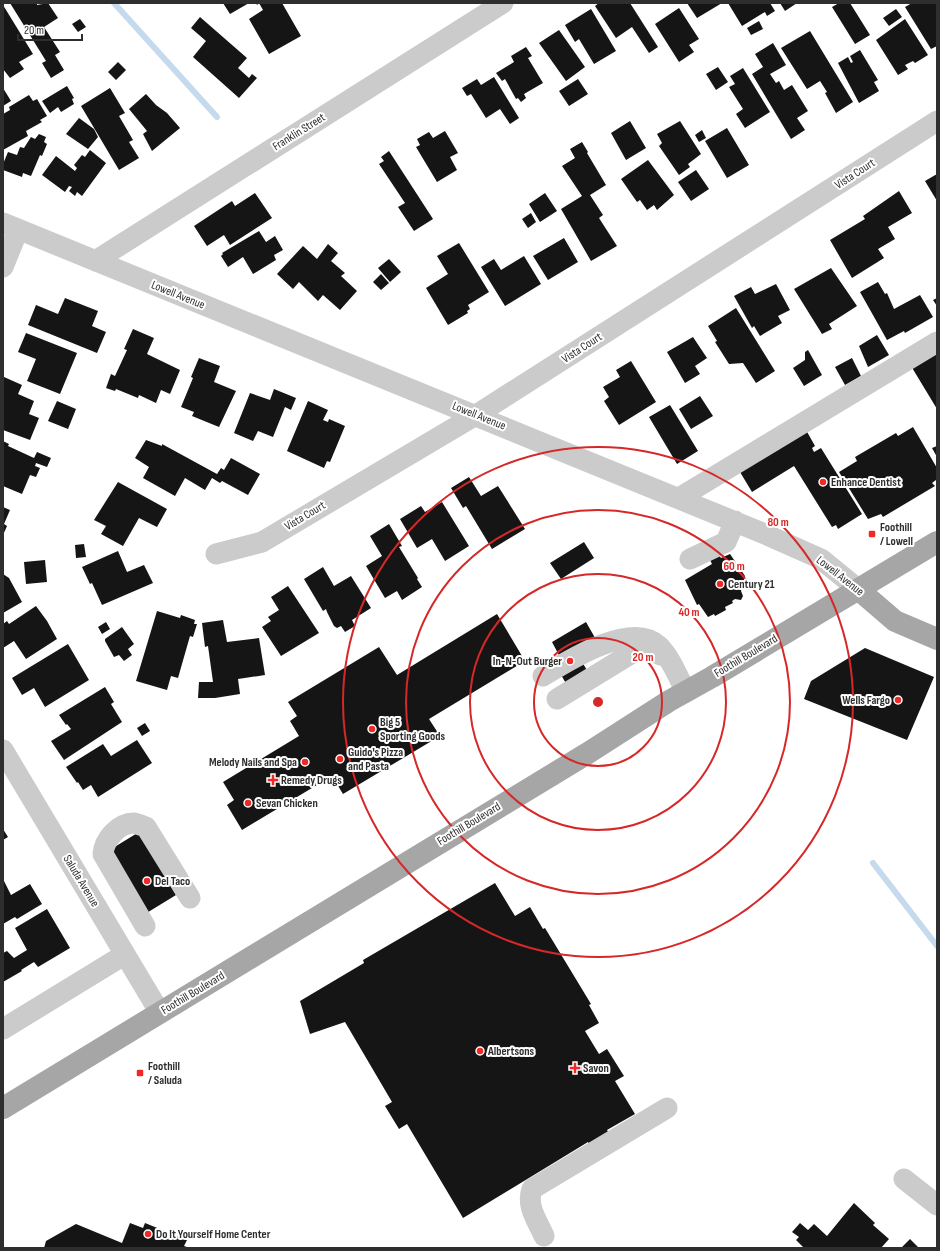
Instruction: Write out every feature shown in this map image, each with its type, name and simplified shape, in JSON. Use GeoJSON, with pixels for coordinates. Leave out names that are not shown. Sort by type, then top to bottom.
{"type":"FeatureCollection","features":[{"type":"Feature","properties":{"kind":"main road","name":"Foothill Boulevard"},"geometry":{"type":"LineString","coordinates":[[3,1108],[686,692],[937,542]]}},
{"type":"Feature","properties":{"kind":"main road","name":"Lowell Avenue"},"geometry":{"type":"LineString","coordinates":[[859,590],[895,621],[937,639]]}},
{"type":"Feature","properties":{"kind":"street","name":"Franklin Street"},"geometry":{"type":"LineString","coordinates":[[95,261],[503,3]]}},
{"type":"Feature","properties":{"kind":"street","name":"Vista Court"},"geometry":{"type":"LineString","coordinates":[[216,554],[262,542],[476,415],[937,121]]}},
{"type":"Feature","properties":{"kind":"street","name":"Lowell Avenue"},"geometry":{"type":"LineString","coordinates":[[11,226],[735,521],[821,559],[859,590]]}},
{"type":"Feature","properties":{"kind":"street"},"geometry":{"type":"LineString","coordinates":[[3,267],[11,226]]}},
{"type":"Feature","properties":{"kind":"street"},"geometry":{"type":"LineString","coordinates":[[679,498],[937,342]]}},
{"type":"Feature","properties":{"kind":"street"},"geometry":{"type":"LineString","coordinates":[[690,560],[726,542],[735,521]]}},
{"type":"Feature","properties":{"kind":"street"},"geometry":{"type":"LineString","coordinates":[[543,676],[584,654],[619,638],[635,637],[652,642],[659,646],[670,660],[686,692]]}},
{"type":"Feature","properties":{"kind":"street"},"geometry":{"type":"LineString","coordinates":[[557,699],[637,650],[647,649],[670,660]]}},
{"type":"Feature","properties":{"kind":"street","name":"Saluda Avenue"},"geometry":{"type":"LineString","coordinates":[[3,750],[160,1013]]}},
{"type":"Feature","properties":{"kind":"street"},"geometry":{"type":"LineString","coordinates":[[145,926],[103,854],[103,846],[107,839],[116,831],[128,824],[135,823],[146,827],[190,898]]}},
{"type":"Feature","properties":{"kind":"street"},"geometry":{"type":"LineString","coordinates":[[3,1029],[124,955]]}},
{"type":"Feature","properties":{"kind":"street"},"geometry":{"type":"LineString","coordinates":[[544,1236],[530,1205],[532,1188],[667,1108]]}},
{"type":"Feature","properties":{"kind":"street"},"geometry":{"type":"LineString","coordinates":[[904,1179],[937,1205]]}},
{"type":"Feature","properties":{"kind":"building"},"geometry":{"type":"Polygon","coordinates":[[[10,3],[37,3],[37,5],[48,3],[58,18],[44,27],[60,52],[55,55],[64,70],[51,78],[42,63],[46,61],[10,3]]]}},
{"type":"Feature","properties":{"kind":"building"},"geometry":{"type":"Polygon","coordinates":[[[223,3],[249,3],[230,14],[223,3]]]}},
{"type":"Feature","properties":{"kind":"building"},"geometry":{"type":"Polygon","coordinates":[[[259,3],[282,3],[301,36],[269,54],[249,19],[263,10],[259,3]]]}},
{"type":"Feature","properties":{"kind":"building"},"geometry":{"type":"Polygon","coordinates":[[[599,3],[630,3],[658,47],[649,53],[632,27],[616,38],[595,6],[599,3]]]}},
{"type":"Feature","properties":{"kind":"building"},"geometry":{"type":"Polygon","coordinates":[[[687,3],[722,3],[697,18],[687,3]]]}},
{"type":"Feature","properties":{"kind":"building"},"geometry":{"type":"Polygon","coordinates":[[[728,3],[770,3],[775,11],[767,16],[765,12],[742,26],[728,3]]]}},
{"type":"Feature","properties":{"kind":"building"},"geometry":{"type":"Polygon","coordinates":[[[780,3],[797,3],[785,11],[780,3]]]}},
{"type":"Feature","properties":{"kind":"building"},"geometry":{"type":"Polygon","coordinates":[[[839,3],[850,3],[870,35],[855,44],[832,7],[839,3]]]}},
{"type":"Feature","properties":{"kind":"building"},"geometry":{"type":"Polygon","coordinates":[[[912,3],[937,3],[937,46],[931,49],[905,7],[912,3]]]}},
{"type":"Feature","properties":{"kind":"building"},"geometry":{"type":"Polygon","coordinates":[[[3,5],[33,54],[19,62],[24,69],[10,78],[3,69],[3,5]]]}},
{"type":"Feature","properties":{"kind":"building"},"geometry":{"type":"Polygon","coordinates":[[[679,8],[699,39],[689,45],[694,52],[679,62],[655,24],[679,8]]]}},
{"type":"Feature","properties":{"kind":"building"},"geometry":{"type":"Polygon","coordinates":[[[591,9],[616,51],[594,64],[579,39],[575,42],[565,25],[591,9]]]}},
{"type":"Feature","properties":{"kind":"building"},"geometry":{"type":"Polygon","coordinates":[[[896,9],[902,17],[889,26],[883,18],[896,9]]]}},
{"type":"Feature","properties":{"kind":"building"},"geometry":{"type":"Polygon","coordinates":[[[200,17],[247,58],[238,68],[249,78],[252,74],[257,78],[239,98],[193,57],[206,41],[191,28],[200,17]]]}},
{"type":"Feature","properties":{"kind":"building"},"geometry":{"type":"Polygon","coordinates":[[[80,19],[86,27],[78,32],[72,24],[80,19]]]}},
{"type":"Feature","properties":{"kind":"building"},"geometry":{"type":"Polygon","coordinates":[[[905,19],[928,55],[915,63],[913,61],[905,65],[908,69],[898,75],[876,40],[905,19]]]}},
{"type":"Feature","properties":{"kind":"building"},"geometry":{"type":"Polygon","coordinates":[[[759,21],[763,29],[751,35],[747,28],[759,21]]]}},
{"type":"Feature","properties":{"kind":"building"},"geometry":{"type":"Polygon","coordinates":[[[559,30],[585,67],[566,81],[539,43],[559,30]]]}},
{"type":"Feature","properties":{"kind":"building"},"geometry":{"type":"Polygon","coordinates":[[[810,31],[853,102],[836,113],[825,93],[827,92],[820,81],[807,89],[781,48],[810,31]]]}},
{"type":"Feature","properties":{"kind":"building"},"geometry":{"type":"Polygon","coordinates":[[[773,43],[786,65],[770,74],[776,83],[779,81],[784,90],[792,85],[808,111],[797,118],[805,130],[791,139],[752,74],[763,67],[755,54],[773,43]]]}},
{"type":"Feature","properties":{"kind":"building"},"geometry":{"type":"Polygon","coordinates":[[[526,47],[532,56],[528,58],[543,83],[524,94],[526,98],[521,102],[518,98],[516,99],[505,79],[502,81],[496,73],[514,62],[511,56],[526,47]]]}},
{"type":"Feature","properties":{"kind":"building"},"geometry":{"type":"Polygon","coordinates":[[[860,50],[878,80],[874,82],[879,91],[859,103],[838,63],[848,57],[851,63],[853,62],[850,56],[860,50]]]}},
{"type":"Feature","properties":{"kind":"building"},"geometry":{"type":"Polygon","coordinates":[[[118,62],[126,70],[116,80],[108,72],[118,62]]]}},
{"type":"Feature","properties":{"kind":"building"},"geometry":{"type":"Polygon","coordinates":[[[718,67],[728,82],[716,90],[706,74],[718,67]]]}},
{"type":"Feature","properties":{"kind":"building"},"geometry":{"type":"Polygon","coordinates":[[[743,68],[770,112],[745,128],[736,114],[743,109],[729,87],[735,84],[730,76],[743,68]]]}},
{"type":"Feature","properties":{"kind":"building"},"geometry":{"type":"Polygon","coordinates":[[[494,77],[519,118],[510,124],[500,109],[486,118],[471,94],[467,96],[462,88],[477,79],[481,85],[494,77]]]}},
{"type":"Feature","properties":{"kind":"building"},"geometry":{"type":"Polygon","coordinates":[[[578,79],[588,94],[569,106],[559,91],[578,79]]]}},
{"type":"Feature","properties":{"kind":"building"},"geometry":{"type":"Polygon","coordinates":[[[67,86],[74,98],[72,99],[74,104],[61,112],[58,107],[50,113],[42,101],[67,86]]]}},
{"type":"Feature","properties":{"kind":"building"},"geometry":{"type":"Polygon","coordinates":[[[3,88],[11,101],[3,106],[3,88]]]}},
{"type":"Feature","properties":{"kind":"building"},"geometry":{"type":"Polygon","coordinates":[[[110,88],[125,113],[119,116],[133,140],[129,142],[139,158],[119,170],[81,106],[110,88]]]}},
{"type":"Feature","properties":{"kind":"building"},"geometry":{"type":"Polygon","coordinates":[[[146,94],[156,105],[167,113],[180,128],[152,151],[143,134],[147,131],[129,109],[146,94]]]}},
{"type":"Feature","properties":{"kind":"building"},"geometry":{"type":"Polygon","coordinates":[[[29,95],[33,101],[37,99],[47,116],[40,120],[42,122],[26,131],[28,136],[3,150],[3,114],[10,110],[9,107],[29,95]]]}},
{"type":"Feature","properties":{"kind":"building"},"geometry":{"type":"Polygon","coordinates":[[[79,118],[94,129],[98,137],[88,149],[66,134],[79,118]]]}},
{"type":"Feature","properties":{"kind":"building"},"geometry":{"type":"Polygon","coordinates":[[[630,121],[646,148],[626,160],[611,133],[630,121]]]}},
{"type":"Feature","properties":{"kind":"building"},"geometry":{"type":"Polygon","coordinates":[[[680,121],[701,154],[688,164],[690,167],[679,175],[659,146],[662,143],[657,134],[680,121]]]}},
{"type":"Feature","properties":{"kind":"building"},"geometry":{"type":"Polygon","coordinates":[[[727,128],[749,165],[727,178],[705,141],[727,128]]]}},
{"type":"Feature","properties":{"kind":"building"},"geometry":{"type":"Polygon","coordinates":[[[702,130],[706,138],[699,142],[695,135],[702,130]]]}},
{"type":"Feature","properties":{"kind":"building"},"geometry":{"type":"Polygon","coordinates":[[[445,131],[458,153],[450,157],[457,170],[437,182],[416,147],[420,145],[417,139],[429,132],[433,138],[445,131]]]}},
{"type":"Feature","properties":{"kind":"building"},"geometry":{"type":"Polygon","coordinates":[[[39,134],[46,137],[44,142],[47,144],[42,156],[40,155],[31,176],[23,173],[22,177],[3,170],[3,164],[8,152],[17,155],[20,147],[24,148],[31,137],[35,139],[39,134]]]}},
{"type":"Feature","properties":{"kind":"building"},"geometry":{"type":"Polygon","coordinates":[[[582,142],[606,185],[590,195],[603,215],[599,218],[617,246],[591,261],[561,209],[582,196],[562,166],[575,158],[570,149],[582,142]]]}},
{"type":"Feature","properties":{"kind":"building"},"geometry":{"type":"Polygon","coordinates":[[[90,150],[106,163],[82,196],[77,192],[75,196],[69,191],[72,187],[69,186],[65,192],[42,175],[56,156],[75,171],[77,168],[74,165],[82,155],[85,157],[90,150]]]}},
{"type":"Feature","properties":{"kind":"building"},"geometry":{"type":"Polygon","coordinates":[[[389,151],[433,219],[414,231],[398,207],[405,203],[379,164],[384,161],[381,157],[389,151]]]}},
{"type":"Feature","properties":{"kind":"building"},"geometry":{"type":"Polygon","coordinates":[[[648,160],[674,195],[657,210],[654,205],[647,210],[640,200],[637,202],[621,179],[648,160]]]}},
{"type":"Feature","properties":{"kind":"building"},"geometry":{"type":"Polygon","coordinates":[[[696,170],[709,189],[691,201],[678,182],[696,170]]]}},
{"type":"Feature","properties":{"kind":"building"},"geometry":{"type":"Polygon","coordinates":[[[937,174],[937,201],[925,181],[937,174]]]}},
{"type":"Feature","properties":{"kind":"building"},"geometry":{"type":"Polygon","coordinates":[[[899,191],[912,213],[888,227],[895,239],[878,249],[884,258],[852,278],[830,240],[865,219],[863,216],[899,191]]]}},
{"type":"Feature","properties":{"kind":"building"},"geometry":{"type":"Polygon","coordinates":[[[255,193],[272,218],[230,245],[224,235],[207,246],[194,226],[232,201],[235,206],[255,193]]]}},
{"type":"Feature","properties":{"kind":"building"},"geometry":{"type":"Polygon","coordinates":[[[545,193],[557,211],[540,222],[529,204],[545,193]]]}},
{"type":"Feature","properties":{"kind":"building"},"geometry":{"type":"Polygon","coordinates":[[[531,213],[536,222],[528,228],[522,219],[531,213]]]}},
{"type":"Feature","properties":{"kind":"building"},"geometry":{"type":"Polygon","coordinates":[[[259,231],[266,242],[275,236],[283,250],[274,255],[276,260],[253,274],[243,257],[228,267],[221,256],[223,254],[222,253],[259,231]]]}},
{"type":"Feature","properties":{"kind":"building"},"geometry":{"type":"Polygon","coordinates":[[[564,238],[578,262],[548,280],[533,256],[564,238]]]}},
{"type":"Feature","properties":{"kind":"building"},"geometry":{"type":"Polygon","coordinates":[[[459,243],[489,292],[468,305],[470,309],[467,311],[468,313],[448,325],[426,288],[448,274],[437,256],[459,243]]]}},
{"type":"Feature","properties":{"kind":"building"},"geometry":{"type":"Polygon","coordinates":[[[328,244],[338,253],[331,261],[345,273],[341,276],[357,291],[340,310],[323,295],[318,301],[299,282],[293,289],[277,274],[303,246],[317,259],[328,244]]]}},
{"type":"Feature","properties":{"kind":"building"},"geometry":{"type":"Polygon","coordinates":[[[524,256],[541,284],[505,306],[481,267],[494,259],[501,270],[524,256]]]}},
{"type":"Feature","properties":{"kind":"building"},"geometry":{"type":"Polygon","coordinates":[[[389,259],[401,272],[390,282],[378,268],[389,259]]]}},
{"type":"Feature","properties":{"kind":"building"},"geometry":{"type":"Polygon","coordinates":[[[831,268],[857,306],[829,324],[832,329],[822,334],[794,289],[831,268]]]}},
{"type":"Feature","properties":{"kind":"building"},"geometry":{"type":"Polygon","coordinates":[[[381,274],[389,283],[381,290],[373,282],[381,274]]]}},
{"type":"Feature","properties":{"kind":"building"},"geometry":{"type":"Polygon","coordinates":[[[878,282],[885,294],[887,293],[894,309],[920,295],[933,317],[905,333],[904,331],[887,340],[860,292],[878,282]]]}},
{"type":"Feature","properties":{"kind":"building"},"geometry":{"type":"Polygon","coordinates":[[[776,284],[790,310],[778,316],[782,323],[760,336],[754,326],[752,328],[734,296],[751,287],[755,294],[776,284]]]}},
{"type":"Feature","properties":{"kind":"building"},"geometry":{"type":"Polygon","coordinates":[[[65,298],[98,311],[92,326],[106,332],[97,353],[28,325],[36,305],[58,314],[65,298]]]}},
{"type":"Feature","properties":{"kind":"building"},"geometry":{"type":"Polygon","coordinates":[[[937,298],[937,306],[933,300],[937,298]]]}},
{"type":"Feature","properties":{"kind":"building"},"geometry":{"type":"Polygon","coordinates":[[[736,308],[775,371],[756,383],[743,363],[729,364],[715,342],[717,341],[708,326],[736,308]]]}},
{"type":"Feature","properties":{"kind":"building"},"geometry":{"type":"Polygon","coordinates":[[[133,329],[154,338],[147,354],[180,370],[170,394],[161,390],[156,403],[139,395],[138,398],[116,389],[115,391],[106,388],[111,374],[115,376],[127,350],[124,349],[133,329]]]}},
{"type":"Feature","properties":{"kind":"building"},"geometry":{"type":"Polygon","coordinates":[[[26,333],[77,353],[60,394],[27,381],[36,359],[18,352],[26,333]]]}},
{"type":"Feature","properties":{"kind":"building"},"geometry":{"type":"Polygon","coordinates":[[[877,335],[889,355],[868,367],[859,346],[877,335]]]}},
{"type":"Feature","properties":{"kind":"building"},"geometry":{"type":"Polygon","coordinates":[[[693,337],[707,358],[695,366],[700,374],[685,383],[667,352],[693,337]]]}},
{"type":"Feature","properties":{"kind":"building"},"geometry":{"type":"Polygon","coordinates":[[[808,350],[822,375],[804,386],[793,368],[805,360],[805,352],[808,350]]]}},
{"type":"Feature","properties":{"kind":"building"},"geometry":{"type":"Polygon","coordinates":[[[937,354],[937,409],[911,366],[937,354]]]}},
{"type":"Feature","properties":{"kind":"building"},"geometry":{"type":"Polygon","coordinates":[[[199,358],[220,366],[214,382],[236,391],[219,427],[192,416],[194,412],[181,407],[193,378],[191,377],[199,358]]]}},
{"type":"Feature","properties":{"kind":"building"},"geometry":{"type":"Polygon","coordinates":[[[852,358],[861,376],[845,385],[835,367],[852,358]]]}},
{"type":"Feature","properties":{"kind":"building"},"geometry":{"type":"Polygon","coordinates":[[[631,361],[656,402],[619,425],[604,401],[609,397],[603,387],[620,377],[616,370],[631,361]]]}},
{"type":"Feature","properties":{"kind":"building"},"geometry":{"type":"Polygon","coordinates":[[[4,377],[22,385],[18,394],[34,401],[29,414],[39,418],[30,440],[3,430],[4,377]]]}},
{"type":"Feature","properties":{"kind":"building"},"geometry":{"type":"Polygon","coordinates":[[[274,389],[296,398],[291,410],[285,407],[273,437],[258,431],[253,441],[234,433],[250,393],[270,400],[274,389]]]}},
{"type":"Feature","properties":{"kind":"building"},"geometry":{"type":"Polygon","coordinates":[[[700,396],[713,416],[691,429],[679,409],[700,396]]]}},
{"type":"Feature","properties":{"kind":"building"},"geometry":{"type":"Polygon","coordinates":[[[57,401],[76,409],[68,429],[48,421],[57,401]]]}},
{"type":"Feature","properties":{"kind":"building"},"geometry":{"type":"Polygon","coordinates":[[[308,401],[328,410],[323,420],[328,422],[329,419],[345,426],[330,462],[327,461],[324,468],[287,451],[308,401]]]}},
{"type":"Feature","properties":{"kind":"building"},"geometry":{"type":"Polygon","coordinates":[[[670,405],[698,451],[677,464],[649,417],[670,405]]]}},
{"type":"Feature","properties":{"kind":"building"},"geometry":{"type":"Polygon","coordinates":[[[913,427],[937,468],[936,480],[932,483],[935,486],[883,517],[881,514],[868,519],[839,472],[857,461],[855,457],[896,433],[898,436],[913,427]]]}},
{"type":"Feature","properties":{"kind":"building","name":"Enhance Dentist"},"geometry":{"type":"Polygon","coordinates":[[[806,430],[815,446],[812,448],[814,452],[821,448],[862,514],[838,529],[836,525],[832,527],[794,466],[752,492],[740,472],[806,430]]]}},
{"type":"Feature","properties":{"kind":"building"},"geometry":{"type":"Polygon","coordinates":[[[146,440],[162,446],[162,444],[217,474],[221,468],[224,470],[231,458],[260,474],[248,495],[222,481],[220,483],[212,478],[205,490],[185,478],[175,496],[143,478],[149,467],[135,458],[146,440]]]}},
{"type":"Feature","properties":{"kind":"building"},"geometry":{"type":"Polygon","coordinates":[[[3,441],[9,444],[8,446],[34,458],[37,452],[51,458],[47,467],[36,463],[35,466],[40,468],[36,477],[30,475],[22,494],[3,486],[3,441]]]}},
{"type":"Feature","properties":{"kind":"building"},"geometry":{"type":"Polygon","coordinates":[[[937,446],[937,457],[932,448],[937,446]]]}},
{"type":"Feature","properties":{"kind":"building"},"geometry":{"type":"Polygon","coordinates":[[[469,477],[481,496],[498,486],[525,529],[492,549],[466,506],[463,508],[451,488],[469,477]]]}},
{"type":"Feature","properties":{"kind":"building"},"geometry":{"type":"Polygon","coordinates":[[[118,482],[167,509],[157,527],[139,518],[123,546],[101,534],[106,526],[94,520],[118,482]]]}},
{"type":"Feature","properties":{"kind":"building"},"geometry":{"type":"Polygon","coordinates":[[[442,502],[469,546],[445,561],[432,539],[417,548],[400,519],[421,506],[425,512],[442,502]]]}},
{"type":"Feature","properties":{"kind":"building"},"geometry":{"type":"Polygon","coordinates":[[[3,507],[10,510],[4,524],[7,526],[3,535],[3,507]]]}},
{"type":"Feature","properties":{"kind":"building"},"geometry":{"type":"Polygon","coordinates":[[[389,524],[402,546],[399,547],[422,587],[402,600],[397,591],[385,598],[366,566],[382,556],[370,536],[389,524]]]}},
{"type":"Feature","properties":{"kind":"building"},"geometry":{"type":"Polygon","coordinates":[[[584,542],[594,558],[561,579],[550,563],[584,542]]]}},
{"type":"Feature","properties":{"kind":"building"},"geometry":{"type":"Polygon","coordinates":[[[84,544],[86,557],[76,558],[75,545],[84,544]]]}},
{"type":"Feature","properties":{"kind":"building"},"geometry":{"type":"Polygon","coordinates":[[[118,551],[127,572],[144,565],[153,583],[102,605],[92,583],[90,584],[82,567],[118,551]]]}},
{"type":"Feature","properties":{"kind":"building","name":"Century 21"},"geometry":{"type":"Polygon","coordinates":[[[730,554],[745,576],[744,579],[753,581],[751,590],[742,588],[741,591],[743,596],[741,600],[735,599],[732,601],[733,603],[725,607],[726,610],[715,616],[714,614],[708,617],[699,604],[697,605],[685,580],[712,564],[710,560],[719,555],[721,558],[730,554]]]}},
{"type":"Feature","properties":{"kind":"building"},"geometry":{"type":"Polygon","coordinates":[[[45,560],[47,582],[26,584],[24,562],[45,560]]]}},
{"type":"Feature","properties":{"kind":"building"},"geometry":{"type":"Polygon","coordinates":[[[323,567],[334,586],[351,576],[371,608],[352,620],[355,626],[345,632],[341,626],[337,628],[334,626],[326,609],[323,611],[304,579],[323,567]]]}},
{"type":"Feature","properties":{"kind":"building"},"geometry":{"type":"Polygon","coordinates":[[[3,574],[9,578],[22,602],[3,613],[3,574]]]}},
{"type":"Feature","properties":{"kind":"building"},"geometry":{"type":"Polygon","coordinates":[[[288,586],[319,633],[281,656],[262,627],[271,621],[268,617],[279,610],[271,597],[288,586]]]}},
{"type":"Feature","properties":{"kind":"building"},"geometry":{"type":"Polygon","coordinates":[[[36,606],[47,621],[57,639],[26,659],[14,641],[3,648],[3,624],[7,621],[9,624],[36,606]]]}},
{"type":"Feature","properties":{"kind":"building"},"geometry":{"type":"Polygon","coordinates":[[[157,611],[180,618],[181,615],[195,620],[194,624],[197,624],[193,637],[190,636],[178,678],[171,676],[167,690],[136,681],[157,611]]]}},
{"type":"Feature","properties":{"kind":"building"},"geometry":{"type":"Polygon","coordinates":[[[497,614],[525,661],[429,719],[440,736],[343,794],[332,776],[242,830],[227,805],[234,800],[223,782],[299,736],[290,721],[297,716],[288,702],[379,647],[397,675],[497,614]]]}},
{"type":"Feature","properties":{"kind":"building"},"geometry":{"type":"Polygon","coordinates":[[[223,620],[227,642],[259,638],[265,675],[238,679],[240,694],[215,698],[198,698],[199,682],[213,682],[208,646],[205,647],[202,623],[223,620]]]}},
{"type":"Feature","properties":{"kind":"building"},"geometry":{"type":"Polygon","coordinates":[[[106,622],[110,629],[102,634],[98,627],[106,622]]]}},
{"type":"Feature","properties":{"kind":"building","name":"In-N-Out Burger"},"geometry":{"type":"Polygon","coordinates":[[[586,622],[598,643],[578,655],[595,684],[574,697],[554,663],[561,659],[552,642],[586,622]]]}},
{"type":"Feature","properties":{"kind":"building"},"geometry":{"type":"Polygon","coordinates":[[[122,627],[134,644],[128,649],[132,655],[124,661],[119,655],[114,657],[105,641],[105,639],[122,627]]]}},
{"type":"Feature","properties":{"kind":"building"},"geometry":{"type":"Polygon","coordinates":[[[68,644],[89,680],[45,707],[34,688],[22,695],[12,678],[68,644]]]}},
{"type":"Feature","properties":{"kind":"building"},"geometry":{"type":"Polygon","coordinates":[[[865,648],[934,677],[907,740],[804,699],[811,681],[865,648]]]}},
{"type":"Feature","properties":{"kind":"building"},"geometry":{"type":"Polygon","coordinates":[[[105,687],[114,702],[111,704],[122,722],[64,760],[51,741],[71,729],[59,715],[105,687]]]}},
{"type":"Feature","properties":{"kind":"building"},"geometry":{"type":"Polygon","coordinates":[[[145,723],[150,731],[142,736],[137,728],[145,723]]]}},
{"type":"Feature","properties":{"kind":"building"},"geometry":{"type":"Polygon","coordinates":[[[137,740],[152,763],[98,797],[91,785],[83,790],[66,767],[103,744],[111,756],[137,740]]]}},
{"type":"Feature","properties":{"kind":"building"},"geometry":{"type":"Polygon","coordinates":[[[3,829],[8,837],[3,840],[3,829]]]}},
{"type":"Feature","properties":{"kind":"building","name":"Del Taco"},"geometry":{"type":"Polygon","coordinates":[[[139,832],[176,895],[145,914],[108,851],[139,832]]]}},
{"type":"Feature","properties":{"kind":"building"},"geometry":{"type":"Polygon","coordinates":[[[3,879],[11,895],[30,884],[42,904],[17,919],[15,917],[3,924],[3,879]]]}},
{"type":"Feature","properties":{"kind":"building","name":"Albertsons"},"geometry":{"type":"Polygon","coordinates":[[[495,883],[515,916],[530,907],[543,929],[545,928],[591,1004],[589,1005],[599,1023],[585,1031],[599,1054],[607,1049],[624,1076],[615,1081],[635,1114],[607,1130],[616,1145],[597,1156],[588,1142],[463,1218],[407,1124],[399,1129],[385,1106],[392,1102],[345,1022],[310,1034],[300,1001],[364,963],[363,960],[495,883]]]}},
{"type":"Feature","properties":{"kind":"building"},"geometry":{"type":"Polygon","coordinates":[[[47,909],[70,948],[38,967],[34,962],[3,982],[3,953],[7,951],[14,958],[27,950],[15,928],[47,909]]]}},
{"type":"Feature","properties":{"kind":"building"},"geometry":{"type":"Polygon","coordinates":[[[854,1203],[875,1223],[873,1225],[889,1239],[881,1248],[804,1248],[796,1240],[799,1237],[792,1232],[800,1223],[808,1230],[814,1224],[827,1236],[854,1203]]]}},
{"type":"Feature","properties":{"kind":"building","name":"Do It Yourself Home Center"},"geometry":{"type":"Polygon","coordinates":[[[130,1223],[143,1228],[145,1223],[187,1240],[184,1246],[190,1248],[44,1248],[46,1241],[76,1224],[122,1243],[130,1223]]]}},
{"type":"Feature","properties":{"kind":"building"},"geometry":{"type":"Polygon","coordinates":[[[910,1239],[919,1248],[901,1248],[910,1239]]]}},
{"type":"Feature","properties":{"kind":"waterway"},"geometry":{"type":"LineString","coordinates":[[114,3],[217,117]]}},
{"type":"Feature","properties":{"kind":"waterway"},"geometry":{"type":"LineString","coordinates":[[873,863],[937,946]]}},
{"type":"Feature","properties":{"kind":"place","name":"Enhance Dentist"},"geometry":{"type":"Point","coordinates":[823,482]}},
{"type":"Feature","properties":{"kind":"place","name":"Foothill / Lowell"},"geometry":{"type":"Point","coordinates":[872,534]}},
{"type":"Feature","properties":{"kind":"place","name":"Century 21"},"geometry":{"type":"Point","coordinates":[720,584]}},
{"type":"Feature","properties":{"kind":"place","name":"In-N-Out Burger"},"geometry":{"type":"Point","coordinates":[570,661]}},
{"type":"Feature","properties":{"kind":"place","name":"Wells Fargo"},"geometry":{"type":"Point","coordinates":[898,700]}},
{"type":"Feature","properties":{"kind":"place","name":"Big 5 Sporting Goods"},"geometry":{"type":"Point","coordinates":[372,729]}},
{"type":"Feature","properties":{"kind":"place","name":"Guido's Pizza and Pasta"},"geometry":{"type":"Point","coordinates":[340,759]}},
{"type":"Feature","properties":{"kind":"place","name":"Melody Nails and Spa"},"geometry":{"type":"Point","coordinates":[305,762]}},
{"type":"Feature","properties":{"kind":"place","name":"Remedy Drugs"},"geometry":{"type":"Point","coordinates":[273,780]}},
{"type":"Feature","properties":{"kind":"place","name":"Sevan Chicken"},"geometry":{"type":"Point","coordinates":[248,803]}},
{"type":"Feature","properties":{"kind":"place","name":"Del Taco"},"geometry":{"type":"Point","coordinates":[147,881]}},
{"type":"Feature","properties":{"kind":"place","name":"Albertsons"},"geometry":{"type":"Point","coordinates":[480,1051]}},
{"type":"Feature","properties":{"kind":"place","name":"Savon"},"geometry":{"type":"Point","coordinates":[575,1068]}},
{"type":"Feature","properties":{"kind":"place","name":"Foothill / Saluda"},"geometry":{"type":"Point","coordinates":[140,1073]}},
{"type":"Feature","properties":{"kind":"place","name":"Do It Yourself Home Center"},"geometry":{"type":"Point","coordinates":[148,1234]}}]}
